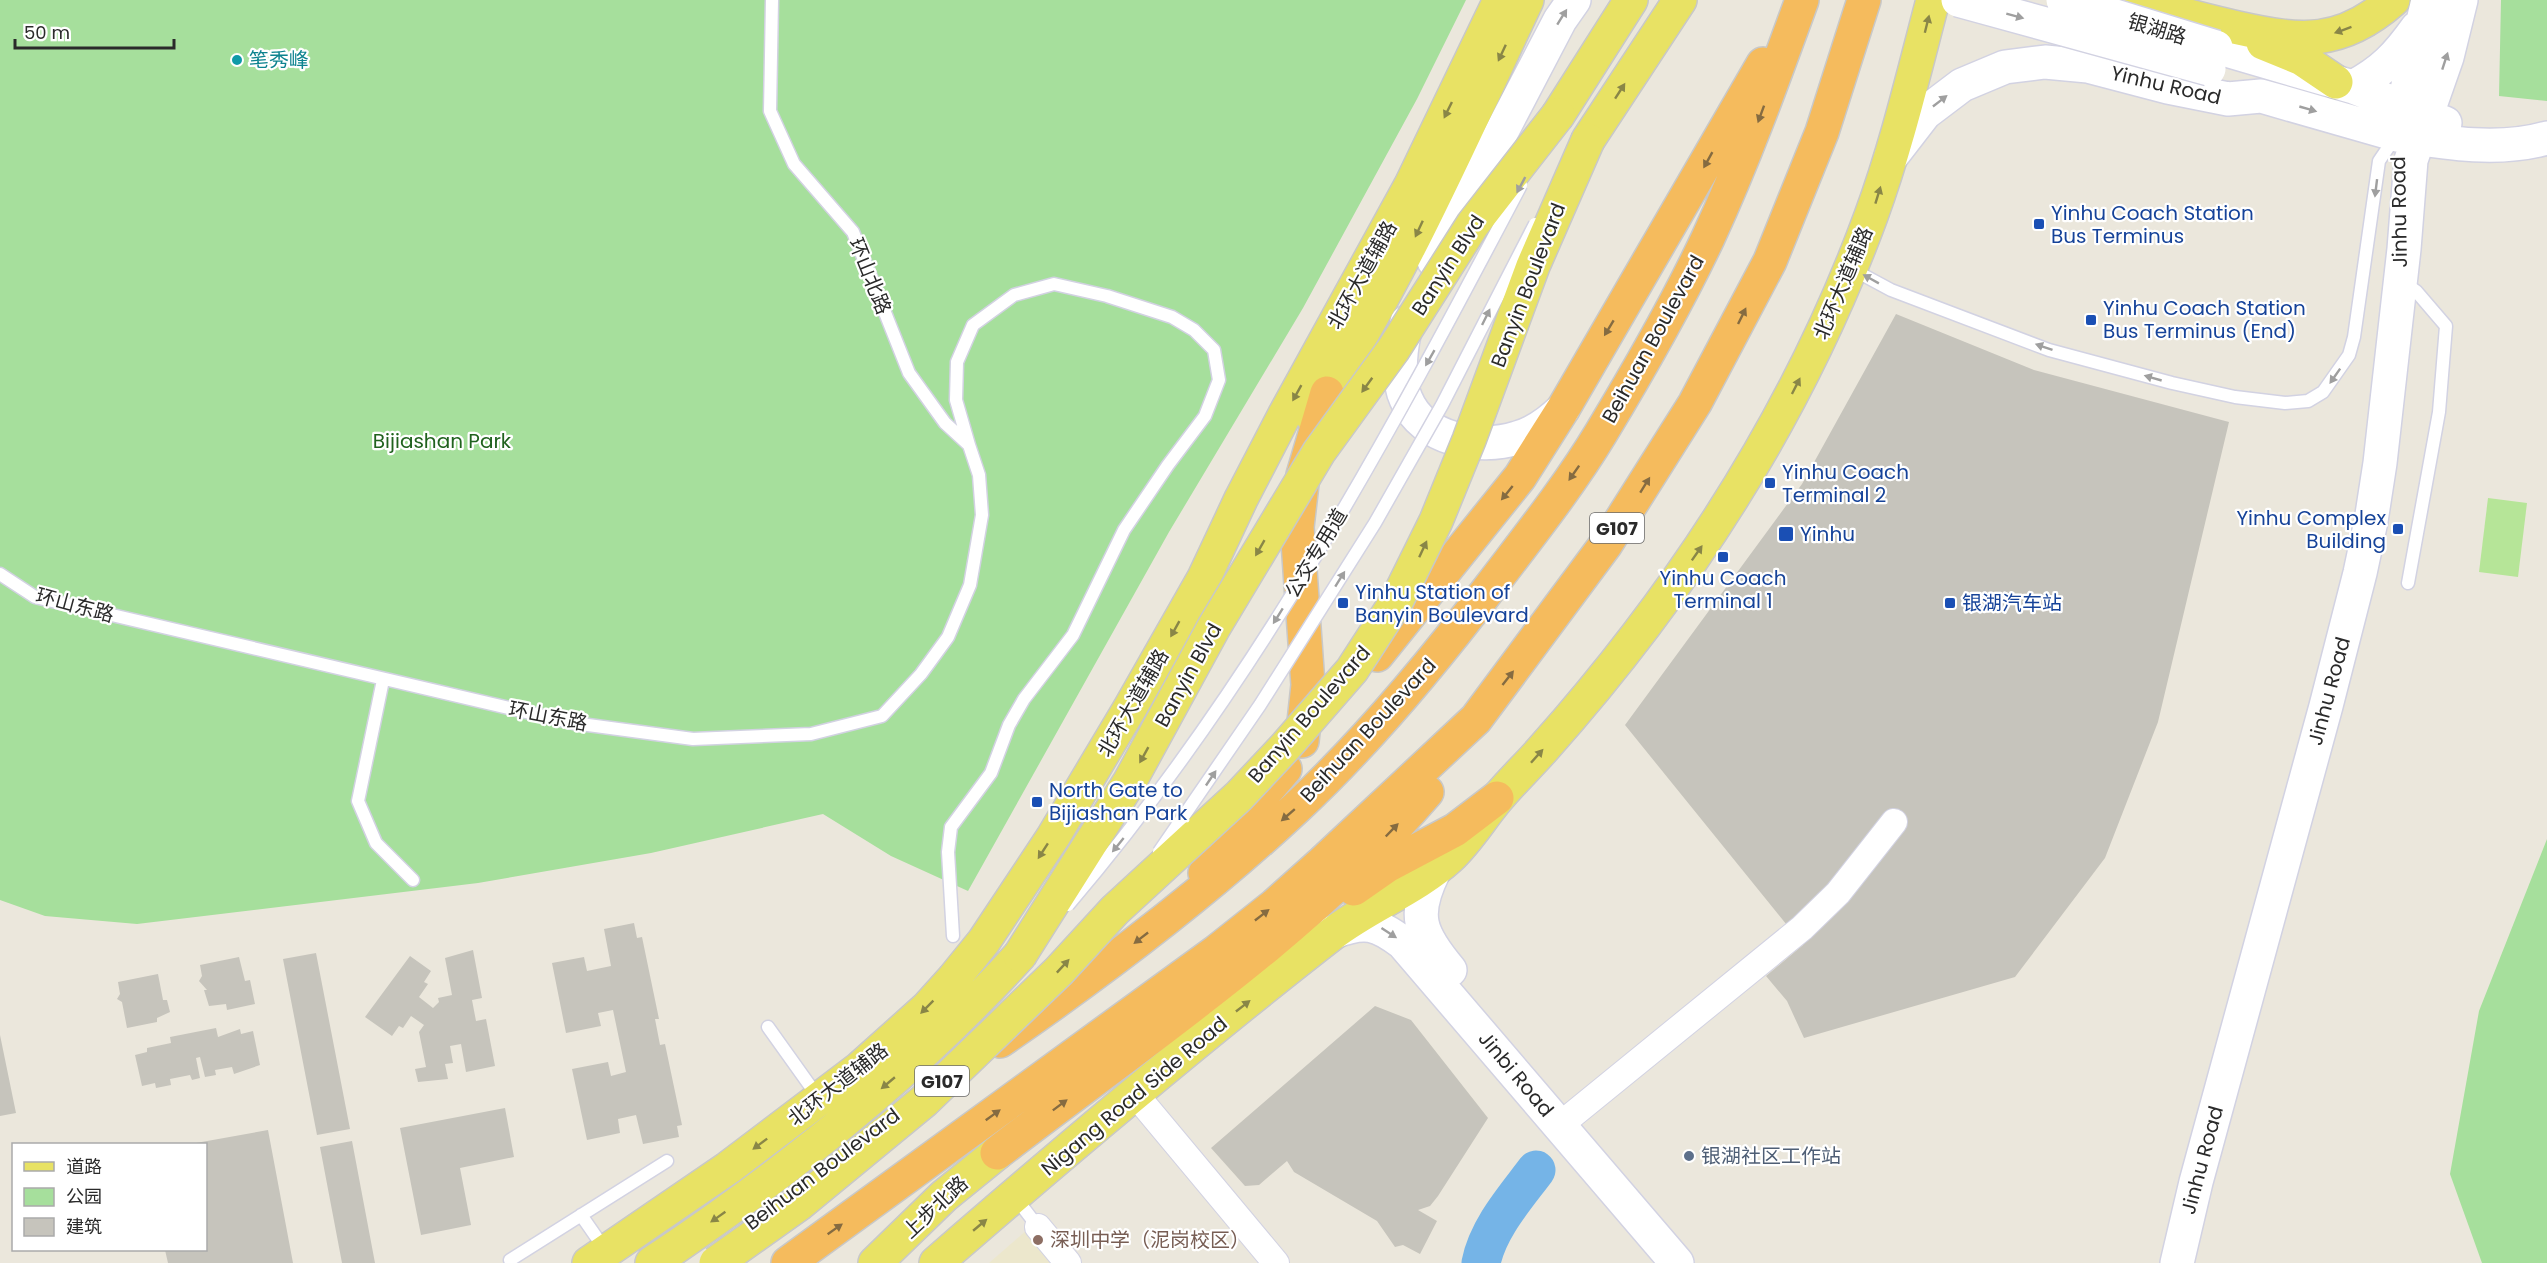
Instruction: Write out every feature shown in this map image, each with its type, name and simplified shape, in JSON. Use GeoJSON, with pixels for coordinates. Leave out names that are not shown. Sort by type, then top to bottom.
{"type":"FeatureCollection","features":[{"type":"Feature","properties":{"kind":"highway"},"geometry":{"type":"LineString","coordinates":[[1187,902],[1231,832],[1301,751],[1520,477],[1563,409],[1801,0]]}},
{"type":"Feature","properties":{"kind":"highway","name":"Beihuan Boulevard"},"geometry":{"type":"LineString","coordinates":[[699,1263],[939,1082],[1095,974],[1187,902],[1296,808],[1392,710],[1475,608],[1551,506],[1600,435],[1707,239],[1758,123],[1801,0]]}},
{"type":"Feature","properties":{"kind":"highway","name":"G107"},"geometry":{"type":"LineString","coordinates":[[788,1263],[1217,951],[1275,905],[1322,863],[1476,719],[1618,527],[1695,403],[1736,328],[1796,201],[1822,132],[1864,0]]}},
{"type":"Feature","properties":{"kind":"highway"},"geometry":{"type":"LineString","coordinates":[[1301,751],[1308,686],[1297,527],[1303,475],[1327,393]]}},
{"type":"Feature","properties":{"kind":"highway"},"geometry":{"type":"LineString","coordinates":[[997,1153],[1289,928],[1355,868],[1415,806],[1443,774],[1476,719]]}},
{"type":"Feature","properties":{"kind":"highway"},"geometry":{"type":"LineString","coordinates":[[1289,928],[1312,918],[1387,866],[1455,830],[1497,798]]}},
{"type":"Feature","properties":{"kind":"main road","name":"北环大道辅路"},"geometry":{"type":"LineString","coordinates":[[598,1257],[728,1168],[821,1100],[902,1032],[954,978],[984,941],[1059,827],[1204,579],[1241,499],[1284,416],[1411,185],[1500,0]]}},
{"type":"Feature","properties":{"kind":"main road"},"geometry":{"type":"LineString","coordinates":[[1204,579],[1327,393],[1379,305],[1409,250],[1527,0]]}},
{"type":"Feature","properties":{"kind":"main road","name":"Banyin Blvd"},"geometry":{"type":"LineString","coordinates":[[652,1263],[783,1170],[901,1072],[978,1001],[1020,955],[1130,781],[1220,617],[1319,452],[1393,350],[1473,224],[1558,115],[1631,0]]}},
{"type":"Feature","properties":{"kind":"main road","name":"Banyin Boulevard"},"geometry":{"type":"LineString","coordinates":[[716,1263],[799,1204],[924,1101],[1059,971],[1115,910],[1239,796],[1323,704],[1375,637],[1416,564],[1436,521],[1469,440],[1533,266],[1588,140],[1680,0]]}},
{"type":"Feature","properties":{"kind":"main road","name":"北环大道辅路"},"geometry":{"type":"LineString","coordinates":[[1334,933],[1364,910],[1415,884],[1434,871],[1470,835],[1497,798],[1587,699],[1659,607],[1729,505],[1779,419],[1828,323],[1851,268],[1910,93],[1933,0]]}},
{"type":"Feature","properties":{"kind":"main road"},"geometry":{"type":"LineString","coordinates":[[2130,0],[2212,46],[2275,36],[2293,39],[2310,38],[2347,30],[2381,11],[2393,0]]}},
{"type":"Feature","properties":{"kind":"main road","name":"Nigang Road Side Road"},"geometry":{"type":"LineString","coordinates":[[936,1263],[1136,1094],[1334,933]]}},
{"type":"Feature","properties":{"kind":"main road","name":"上步北路"},"geometry":{"type":"LineString","coordinates":[[875,1263],[944,1196],[997,1153]]}},
{"type":"Feature","properties":{"kind":"main road"},"geometry":{"type":"LineString","coordinates":[[853,1263],[944,1196]]}},
{"type":"Feature","properties":{"kind":"street"},"geometry":{"type":"LineString","coordinates":[[1563,409],[1550,422],[1534,431],[1502,442],[1485,443],[1443,436],[1426,426],[1413,413],[1405,398],[1402,350],[1406,324],[1415,297],[1560,20],[1575,0]]}},
{"type":"Feature","properties":{"kind":"street"},"geometry":{"type":"LineString","coordinates":[[1958,0],[2212,46],[2261,96]]}},
{"type":"Feature","properties":{"kind":"street","name":"银湖路"},"geometry":{"type":"LineString","coordinates":[[2062,0],[2212,46]]}},
{"type":"Feature","properties":{"kind":"street"},"geometry":{"type":"LineString","coordinates":[[2410,124],[2447,57],[2461,0]]}},
{"type":"Feature","properties":{"kind":"street"},"geometry":{"type":"LineString","coordinates":[[2410,124],[2425,10]]}},
{"type":"Feature","properties":{"kind":"street"},"geometry":{"type":"LineString","coordinates":[[2344,84],[2379,73],[2400,53],[2425,10]]}},
{"type":"Feature","properties":{"kind":"street","name":"Yinhu Road"},"geometry":{"type":"LineString","coordinates":[[2212,46],[2344,84],[2410,124]]}},
{"type":"Feature","properties":{"kind":"street","name":"Yinhu Road"},"geometry":{"type":"LineString","coordinates":[[1888,161],[1910,130],[1944,97],[1985,74],[2015,65],[2067,62],[2205,96],[2228,99],[2261,96],[2410,124],[2476,145],[2510,145],[2547,136]]}},
{"type":"Feature","properties":{"kind":"street","name":"Jinhu Road"},"geometry":{"type":"LineString","coordinates":[[2177,1263],[2196,1182],[2326,706],[2362,563],[2380,463],[2402,265],[2411,160],[2410,124]]}},
{"type":"Feature","properties":{"kind":"street"},"geometry":{"type":"LineString","coordinates":[[1565,1120],[1802,928],[1838,893],[1894,822]]}},
{"type":"Feature","properties":{"kind":"street","name":"Jinbi Road"},"geometry":{"type":"LineString","coordinates":[[1434,871],[1420,906],[1422,923],[1430,944],[1677,1263]]}},
{"type":"Feature","properties":{"kind":"street","name":"Jinbi Road"},"geometry":{"type":"LineString","coordinates":[[1334,933],[1366,924],[1378,926],[1403,943],[1696,1263]]}},
{"type":"Feature","properties":{"kind":"street"},"geometry":{"type":"LineString","coordinates":[[1136,1094],[1276,1263]]}},
{"type":"Feature","properties":{"kind":"street"},"geometry":{"type":"LineString","coordinates":[[1038,1227],[1068,1263]]}},
{"type":"Feature","properties":{"kind":"lane","name":"环山北路"},"geometry":{"type":"LineString","coordinates":[[772,0],[770,111],[794,164],[853,232],[909,374],[945,423],[969,445],[979,475],[982,515]]}},
{"type":"Feature","properties":{"kind":"lane","name":"公交专用道"},"geometry":{"type":"LineString","coordinates":[[1020,955],[1055,920],[1158,795],[1257,651],[1434,351],[1558,115]]}},
{"type":"Feature","properties":{"kind":"lane"},"geometry":{"type":"LineString","coordinates":[[1851,268],[1891,290],[2049,350],[2172,383],[2235,397],[2285,403],[2308,401],[2323,392],[2349,355],[2354,337],[2379,161],[2410,124]]}},
{"type":"Feature","properties":{"kind":"lane","name":"公交专用道"},"geometry":{"type":"LineString","coordinates":[[1115,910],[1223,761],[1375,523],[1442,405],[1511,268],[1554,189],[1588,140]]}},
{"type":"Feature","properties":{"kind":"lane"},"geometry":{"type":"LineString","coordinates":[[2402,265],[2416,291],[2446,326],[2439,412],[2408,583]]}},
{"type":"Feature","properties":{"kind":"lane"},"geometry":{"type":"LineString","coordinates":[[953,936],[948,852],[951,827],[991,773],[1009,725],[1028,692],[1073,635],[1124,530],[1205,416],[1219,380],[1214,350],[1194,330],[1172,317],[1107,296],[1054,284],[1014,295],[973,325],[957,362],[956,400],[969,445]]}},
{"type":"Feature","properties":{"kind":"lane","name":"环山东路"},"geometry":{"type":"LineString","coordinates":[[0,574],[35,597],[573,723],[693,739],[811,734],[882,716],[921,674],[948,637],[970,585],[982,515]]}},
{"type":"Feature","properties":{"kind":"lane"},"geometry":{"type":"LineString","coordinates":[[383,680],[358,801],[376,843],[413,880]]}},
{"type":"Feature","properties":{"kind":"lane"},"geometry":{"type":"LineString","coordinates":[[768,1027],[821,1100]]}},
{"type":"Feature","properties":{"kind":"lane"},"geometry":{"type":"LineString","coordinates":[[510,1260],[668,1161]]}},
{"type":"Feature","properties":{"kind":"lane"},"geometry":{"type":"LineString","coordinates":[[1014,1196],[1038,1227]]}},
{"type":"Feature","properties":{"kind":"lane"},"geometry":{"type":"LineString","coordinates":[[582,1215],[598,1257]]}},
{"type":"Feature","properties":{"kind":"shaded area","name":"深圳中学（泥岗校区）"},"geometry":{"type":"Polygon","coordinates":[[[1042,1217],[1079,1263],[989,1263],[1042,1217]]]}},
{"type":"Feature","properties":{"kind":"green space","name":"Bijiashan Park"},"geometry":{"type":"Polygon","coordinates":[[[0,0],[1466,0],[1417,99],[1303,308],[1169,532],[968,891],[891,856],[823,814],[651,853],[478,883],[137,924],[45,916],[0,900],[0,0]]]}},
{"type":"Feature","properties":{"kind":"green space"},"geometry":{"type":"Polygon","coordinates":[[[2501,0],[2547,0],[2547,101],[2499,96],[2501,0]]]}},
{"type":"Feature","properties":{"kind":"green space"},"geometry":{"type":"Polygon","coordinates":[[[2488,498],[2527,503],[2518,577],[2479,572],[2488,498]]]}},
{"type":"Feature","properties":{"kind":"green space"},"geometry":{"type":"Polygon","coordinates":[[[2547,839],[2547,1263],[2482,1263],[2450,1174],[2479,1011],[2547,839]]]}},
{"type":"Feature","properties":{"kind":"building","name":"银湖汽车站"},"geometry":{"type":"Polygon","coordinates":[[[1896,314],[2034,370],[2229,422],[2158,722],[2105,858],[2015,977],[1804,1038],[1787,1001],[1766,976],[1803,945],[1625,725],[1802,484],[1896,314]]]}},
{"type":"Feature","properties":{"kind":"building"},"geometry":{"type":"Polygon","coordinates":[[[634,923],[637,938],[642,937],[659,1019],[655,1019],[660,1045],[665,1044],[682,1125],[677,1126],[679,1137],[643,1144],[636,1115],[618,1119],[620,1133],[587,1140],[572,1069],[608,1062],[611,1076],[626,1072],[613,1010],[598,1013],[601,1026],[566,1033],[552,963],[584,957],[587,971],[611,966],[604,929],[634,923]]]}},
{"type":"Feature","properties":{"kind":"building"},"geometry":{"type":"Polygon","coordinates":[[[473,950],[482,998],[472,1000],[476,1021],[486,1019],[495,1066],[466,1072],[461,1044],[450,1046],[453,1063],[445,1064],[448,1079],[418,1082],[415,1069],[426,1067],[419,1032],[424,1025],[411,1016],[403,1028],[399,1026],[392,1036],[365,1017],[410,956],[431,971],[424,982],[428,984],[419,997],[433,1008],[439,1002],[438,998],[452,995],[445,958],[473,950]]]}},
{"type":"Feature","properties":{"kind":"building"},"geometry":{"type":"Polygon","coordinates":[[[316,953],[350,1129],[317,1135],[283,959],[316,953]]]}},
{"type":"Feature","properties":{"kind":"building"},"geometry":{"type":"Polygon","coordinates":[[[239,957],[245,981],[250,980],[255,1004],[227,1010],[226,1004],[209,1006],[204,990],[207,990],[199,981],[202,976],[200,965],[239,957]]]}},
{"type":"Feature","properties":{"kind":"building"},"geometry":{"type":"Polygon","coordinates":[[[158,974],[163,1000],[167,1000],[170,1012],[157,1018],[157,1022],[127,1028],[122,1002],[117,999],[120,994],[118,982],[158,974]]]}},
{"type":"Feature","properties":{"kind":"building"},"geometry":{"type":"Polygon","coordinates":[[[1375,1006],[1411,1020],[1488,1118],[1438,1196],[1430,1206],[1418,1210],[1437,1221],[1420,1254],[1403,1245],[1395,1247],[1377,1221],[1294,1172],[1287,1161],[1259,1185],[1245,1186],[1211,1148],[1375,1006]]]}},
{"type":"Feature","properties":{"kind":"building"},"geometry":{"type":"Polygon","coordinates":[[[216,1028],[218,1037],[240,1029],[241,1034],[253,1031],[260,1065],[234,1074],[232,1067],[215,1070],[216,1075],[205,1077],[200,1057],[196,1058],[200,1078],[192,1080],[190,1075],[170,1079],[171,1085],[156,1088],[155,1083],[142,1086],[135,1055],[147,1052],[147,1048],[171,1043],[170,1037],[216,1028]]]}},
{"type":"Feature","properties":{"kind":"building"},"geometry":{"type":"Polygon","coordinates":[[[0,1035],[16,1113],[0,1116],[0,1035]]]}},
{"type":"Feature","properties":{"kind":"building"},"geometry":{"type":"Polygon","coordinates":[[[505,1108],[514,1157],[460,1168],[471,1225],[421,1235],[400,1128],[505,1108]]]}},
{"type":"Feature","properties":{"kind":"building"},"geometry":{"type":"Polygon","coordinates":[[[268,1130],[293,1263],[168,1263],[165,1251],[207,1251],[207,1143],[196,1143],[268,1130]]]}},
{"type":"Feature","properties":{"kind":"building"},"geometry":{"type":"Polygon","coordinates":[[[352,1141],[375,1263],[342,1263],[320,1147],[352,1141]]]}},
{"type":"Feature","properties":{"kind":"waterway"},"geometry":{"type":"LineString","coordinates":[[1481,1263],[1496,1226],[1536,1170]]}},
{"type":"Feature","properties":{"kind":"place","name":"笔秀峰"},"geometry":{"type":"Point","coordinates":[237,60]}},
{"type":"Feature","properties":{"kind":"place","name":"Yinhu Coach Station Bus Terminus"},"geometry":{"type":"Point","coordinates":[2039,224]}},
{"type":"Feature","properties":{"kind":"place","name":"Yinhu Coach Station Bus Terminus (End)"},"geometry":{"type":"Point","coordinates":[2091,320]}},
{"type":"Feature","properties":{"kind":"place","name":"Yinhu Coach Terminal 2"},"geometry":{"type":"Point","coordinates":[1770,483]}},
{"type":"Feature","properties":{"kind":"place","name":"Yinhu Complex Building"},"geometry":{"type":"Point","coordinates":[2398,529]}},
{"type":"Feature","properties":{"kind":"place","name":"Yinhu"},"geometry":{"type":"Point","coordinates":[1786,534]}},
{"type":"Feature","properties":{"kind":"place","name":"Yinhu Coach Terminal 1"},"geometry":{"type":"Point","coordinates":[1723,557]}},
{"type":"Feature","properties":{"kind":"place","name":"Yinhu Station of Banyin Boulevard"},"geometry":{"type":"Point","coordinates":[1343,603]}},
{"type":"Feature","properties":{"kind":"place","name":"银湖汽车站"},"geometry":{"type":"Point","coordinates":[1950,603]}},
{"type":"Feature","properties":{"kind":"place","name":"North Gate to Bijiashan Park"},"geometry":{"type":"Point","coordinates":[1037,802]}},
{"type":"Feature","properties":{"kind":"place","name":"银湖社区工作站"},"geometry":{"type":"Point","coordinates":[1689,1156]}},
{"type":"Feature","properties":{"kind":"place","name":"深圳中学（泥岗校区）"},"geometry":{"type":"Point","coordinates":[1038,1240]}}]}
